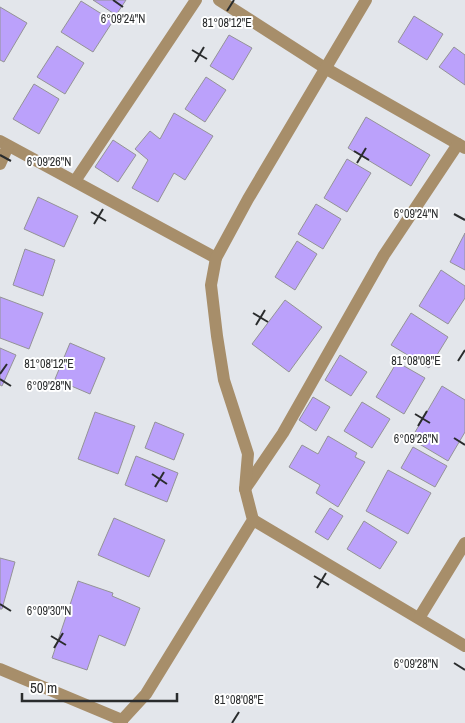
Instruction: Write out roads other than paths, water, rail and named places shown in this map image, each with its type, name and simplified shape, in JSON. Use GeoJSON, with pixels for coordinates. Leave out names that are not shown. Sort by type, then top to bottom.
{"type":"FeatureCollection","features":[{"type":"Feature","properties":{"kind":"street"},"geometry":{"type":"LineString","coordinates":[[75,181],[196,0]]}},
{"type":"Feature","properties":{"kind":"street"},"geometry":{"type":"LineString","coordinates":[[219,0],[325,68],[462,146],[384,255],[283,432],[246,489]]}},
{"type":"Feature","properties":{"kind":"street"},"geometry":{"type":"LineString","coordinates":[[366,0],[248,199],[216,258],[211,285],[224,380],[248,454],[246,489],[254,520],[465,646]]}},
{"type":"Feature","properties":{"kind":"street"},"geometry":{"type":"LineString","coordinates":[[0,164],[4,143],[216,258]]}},
{"type":"Feature","properties":{"kind":"street"},"geometry":{"type":"LineString","coordinates":[[0,669],[122,721],[146,694],[254,520]]}},
{"type":"Feature","properties":{"kind":"street"},"geometry":{"type":"LineString","coordinates":[[419,618],[465,543]]}}]}
